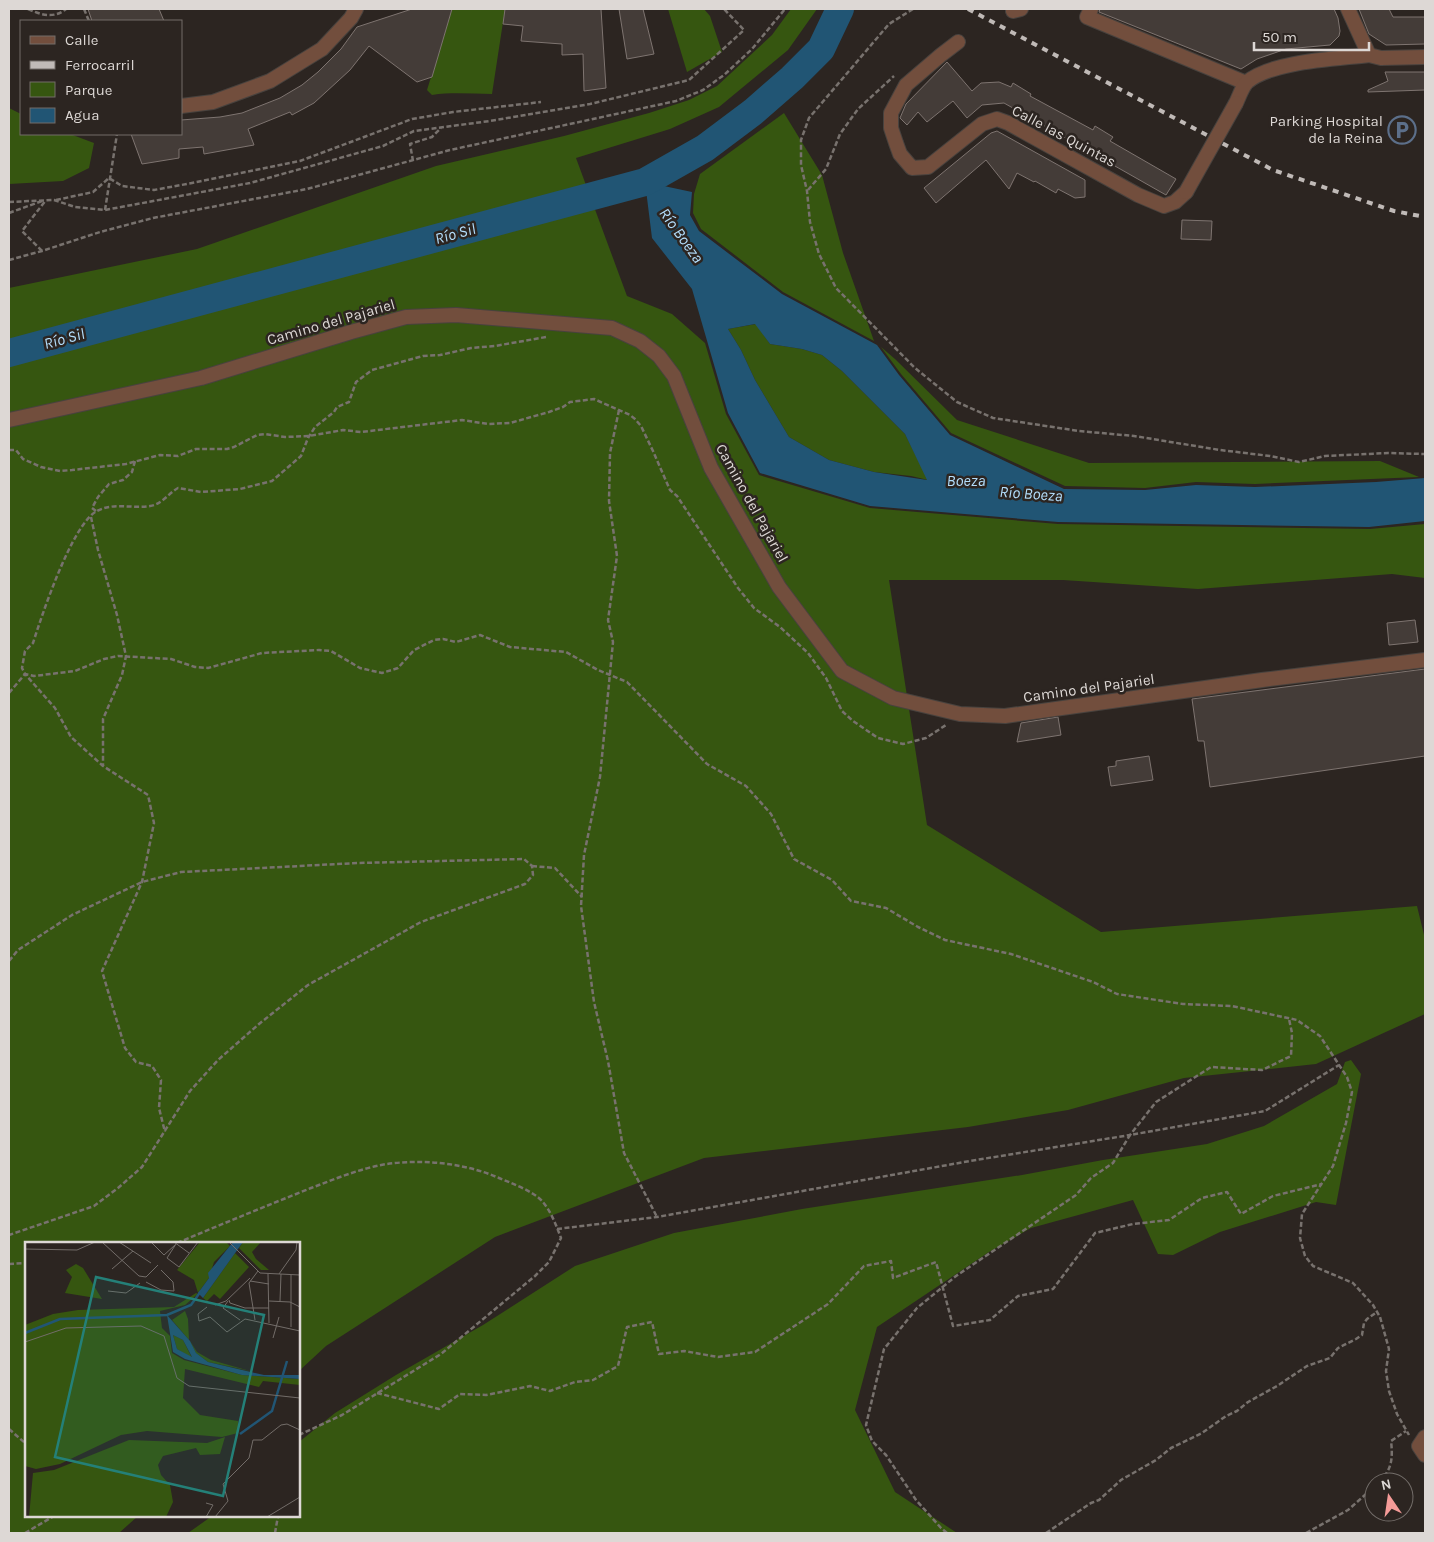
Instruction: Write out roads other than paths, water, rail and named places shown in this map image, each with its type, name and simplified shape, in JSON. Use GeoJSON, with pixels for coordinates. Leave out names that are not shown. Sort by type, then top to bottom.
{"type":"FeatureCollection","features":[{"type":"Feature","properties":{"kind":"street"},"geometry":{"type":"LineString","coordinates":[[182,106],[213,102],[270,81],[322,49],[352,18],[356,9]]}},
{"type":"Feature","properties":{"kind":"street"},"geometry":{"type":"LineString","coordinates":[[1091,9],[1087,17],[1246,83],[1265,72],[1285,66],[1368,55],[1381,58],[1425,57]]}},
{"type":"Feature","properties":{"kind":"street"},"geometry":{"type":"LineString","coordinates":[[1348,9],[1368,55]]}},
{"type":"Feature","properties":{"kind":"street","name":"Calle las Quintas"},"geometry":{"type":"LineString","coordinates":[[958,42],[906,85],[891,113],[891,128],[900,154],[912,168],[928,167],[982,124],[997,119],[1008,123],[1138,194],[1164,206],[1175,202],[1186,192],[1246,83]]}},
{"type":"Feature","properties":{"kind":"street","name":"Camino del Pajariel"},"geometry":{"type":"LineString","coordinates":[[9,420],[201,378],[406,317],[456,315],[612,328],[640,341],[660,356],[674,376],[711,468],[774,578],[842,671],[893,698],[960,714],[1005,716],[1425,660]]}},
{"type":"Feature","properties":{"kind":"water","name":"Boeza"},"geometry":{"type":"Polygon","coordinates":[[[645,182],[692,192],[690,215],[699,231],[782,294],[877,345],[899,375],[950,435],[1064,489],[1145,490],[1196,485],[1255,487],[1425,478],[1425,521],[1369,527],[1058,522],[870,506],[760,473],[728,413],[692,289],[652,238],[645,182]],[[755,324],[728,329],[741,350],[755,380],[789,437],[829,460],[874,472],[927,480],[905,434],[842,371],[822,355],[802,349],[770,344],[755,324]]]}},
{"type":"Feature","properties":{"kind":"waterway","name":"Río Sil"},"geometry":{"type":"LineString","coordinates":[[9,353],[645,182],[705,148],[753,112],[792,78],[821,49],[840,9]]}},
{"type":"Feature","properties":{"kind":"railway"},"geometry":{"type":"LineString","coordinates":[[968,9],[1273,170],[1394,211],[1425,217]]}},
{"type":"Feature","properties":{"kind":"place","name":"Parking Hospital de la Reina"},"geometry":{"type":"Point","coordinates":[1402,130]}},
{"type":"Feature","properties":{"kind":"water label","name":"Río Boeza"},"geometry":{"type":"Point","coordinates":[682,235]}},
{"type":"Feature","properties":{"kind":"water label","name":"Río Boeza"},"geometry":{"type":"Point","coordinates":[1031,493]}}]}
